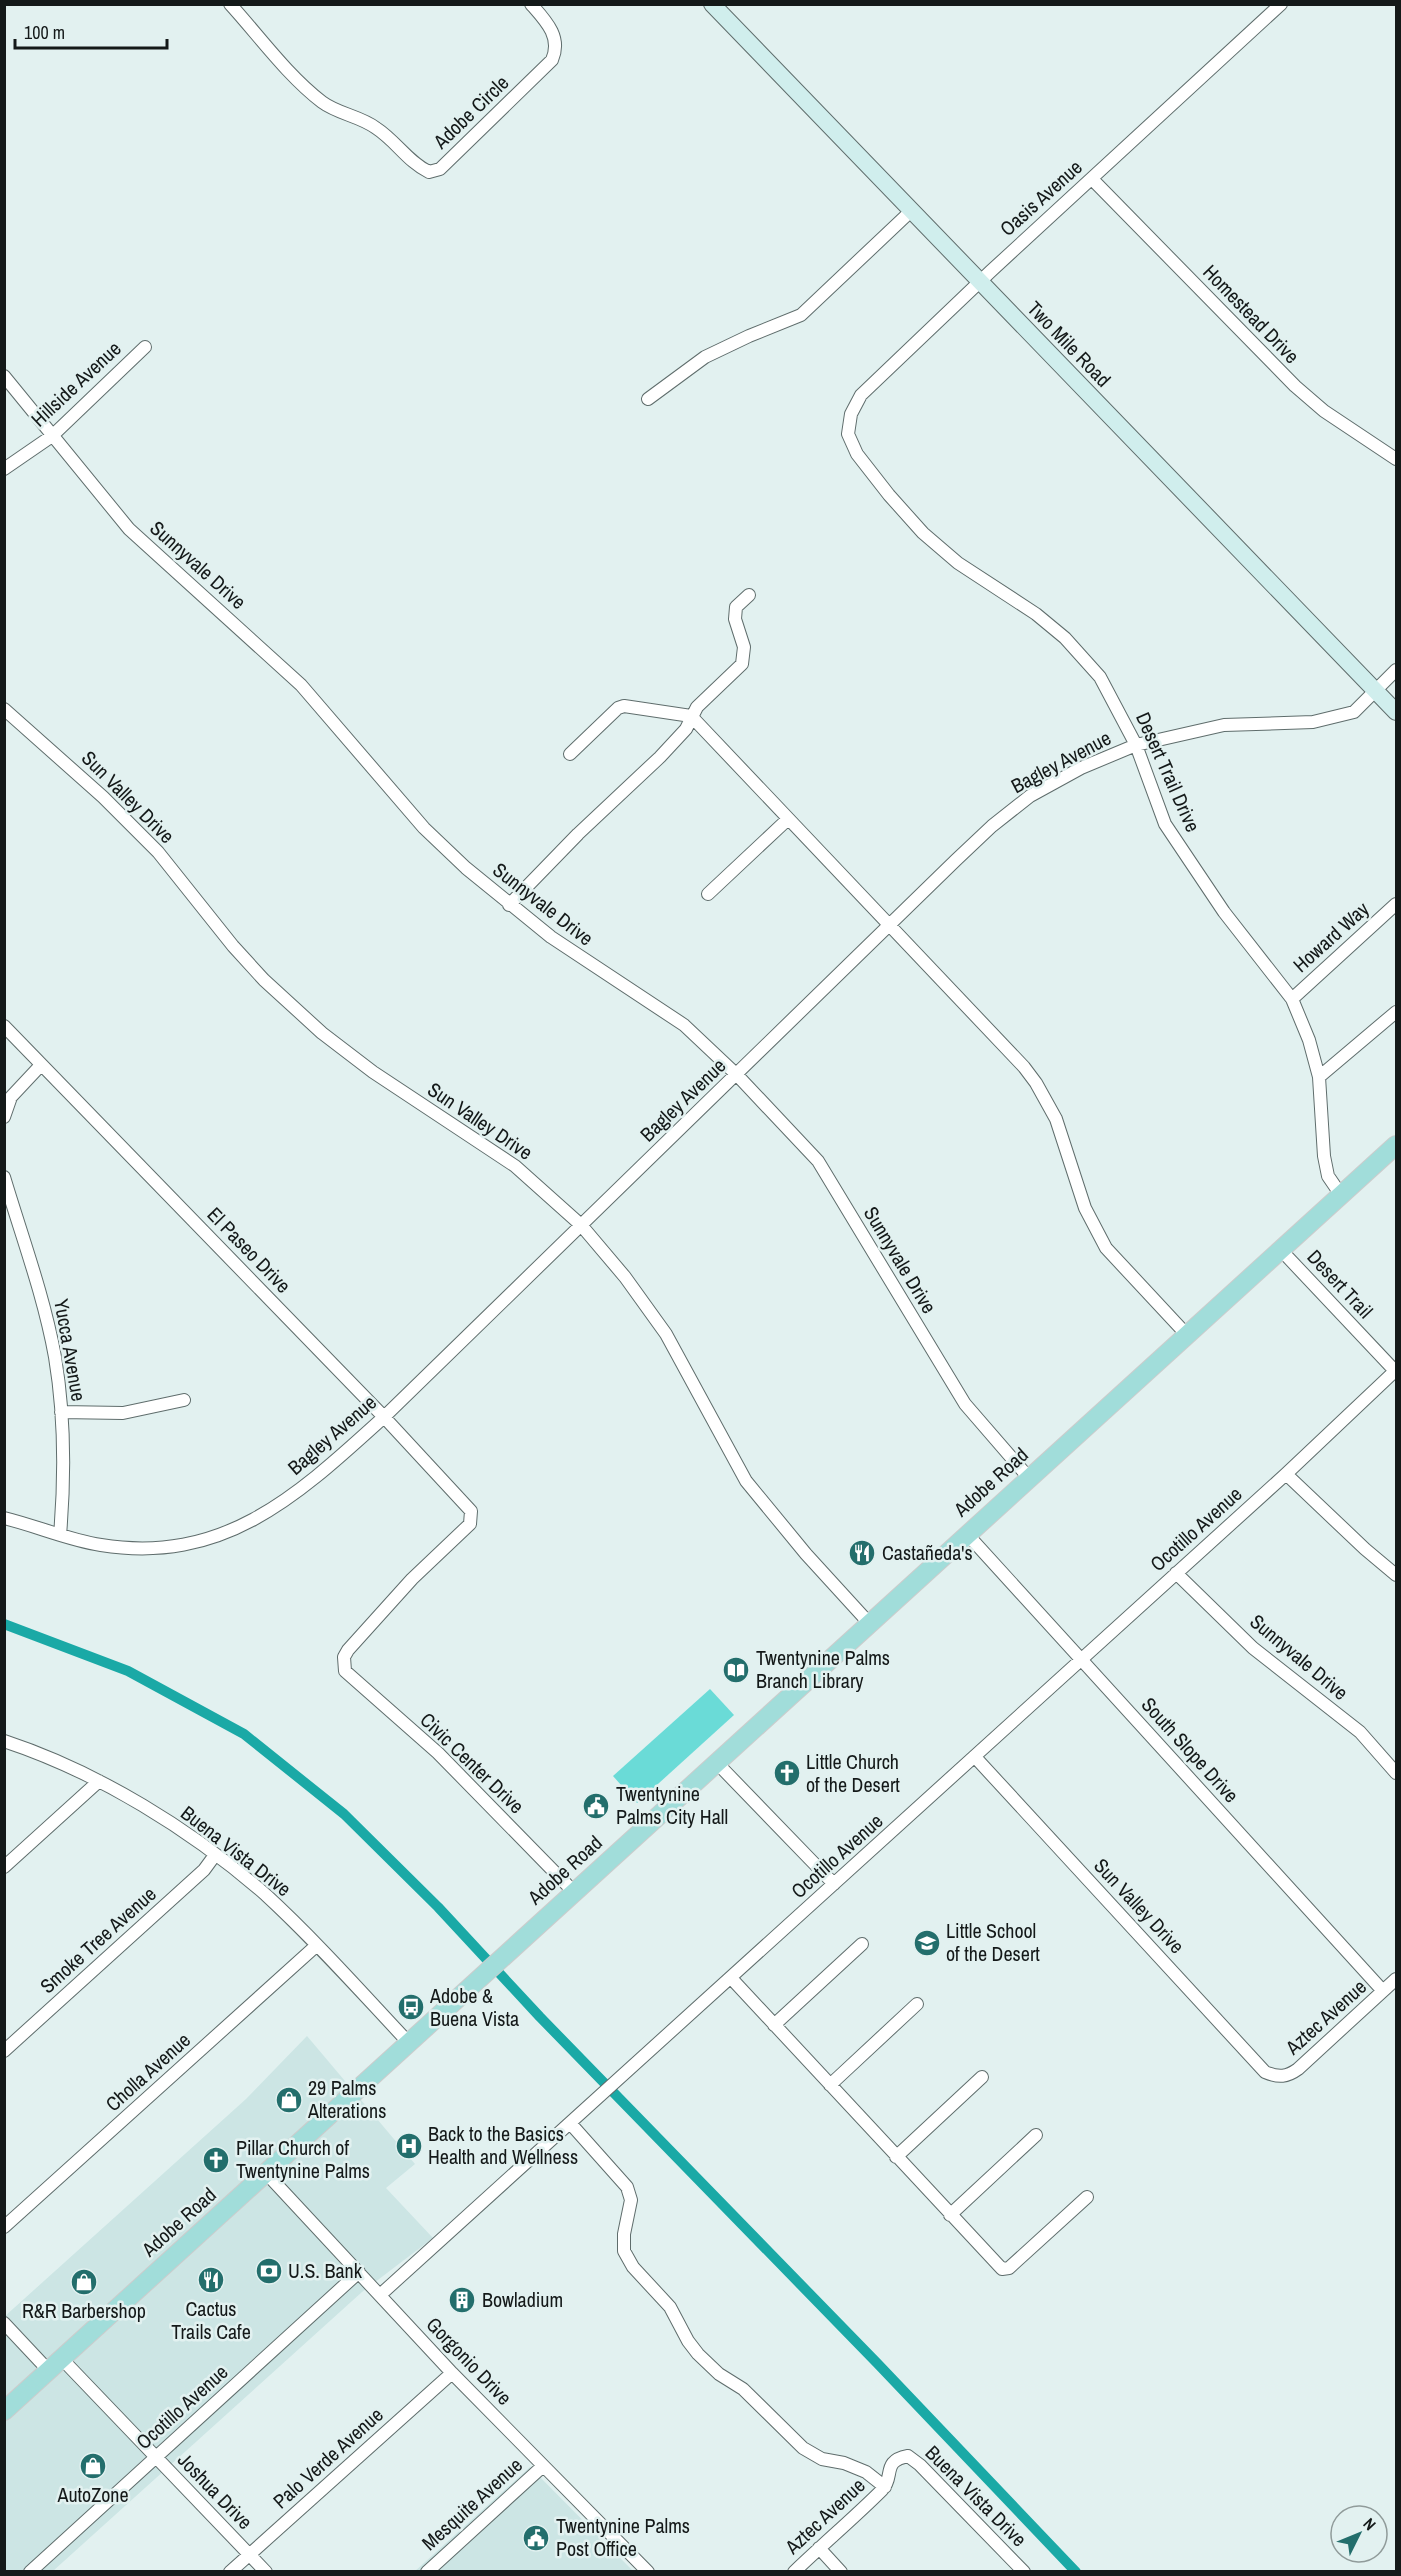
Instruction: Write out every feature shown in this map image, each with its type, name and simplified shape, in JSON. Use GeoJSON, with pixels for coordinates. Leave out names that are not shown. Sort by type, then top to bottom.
{"type":"FeatureCollection","features":[{"type":"Feature","properties":{"kind":"main road","name":"Two Mile Road"},"geometry":{"type":"LineString","coordinates":[[712,4],[1396,712]]}},
{"type":"Feature","properties":{"kind":"main road","name":"Adobe Road"},"geometry":{"type":"LineString","coordinates":[[4,2411],[1396,1145]]}},
{"type":"Feature","properties":{"kind":"street","name":"Adobe Circle"},"geometry":{"type":"LineString","coordinates":[[230,4],[287,68],[323,103],[345,115],[375,126],[416,166],[429,172],[440,169],[552,60],[556,43],[552,31],[531,4]]}},
{"type":"Feature","properties":{"kind":"street","name":"Oasis Avenue"},"geometry":{"type":"LineString","coordinates":[[848,434],[851,414],[861,395],[979,282],[1281,4]]}},
{"type":"Feature","properties":{"kind":"street","name":"Homestead Drive"},"geometry":{"type":"LineString","coordinates":[[1092,179],[1294,386],[1324,411],[1396,459]]}},
{"type":"Feature","properties":{"kind":"street"},"geometry":{"type":"LineString","coordinates":[[648,399],[705,357],[801,315],[911,211]]}},
{"type":"Feature","properties":{"kind":"street","name":"Hillside Avenue"},"geometry":{"type":"LineString","coordinates":[[4,469],[52,436],[145,347]]}},
{"type":"Feature","properties":{"kind":"street","name":"Sunnyvale Drive"},"geometry":{"type":"LineString","coordinates":[[4,376],[129,529],[301,685],[424,828],[509,905],[593,968],[660,1007],[684,1025],[737,1075],[818,1161],[964,1404],[1029,1478]]}},
{"type":"Feature","properties":{"kind":"street","name":"Desert Trail Drive"},"geometry":{"type":"LineString","coordinates":[[848,434],[856,454],[923,533],[958,563],[1036,614],[1065,638],[1100,677],[1136,745],[1165,824],[1224,912],[1292,999],[1310,1040],[1319,1077],[1324,1156],[1328,1176],[1341,1196]]}},
{"type":"Feature","properties":{"kind":"street"},"geometry":{"type":"LineString","coordinates":[[509,905],[578,834],[660,757],[686,729],[697,707],[742,664],[744,647],[735,619],[736,607],[749,595]]}},
{"type":"Feature","properties":{"kind":"street","name":"Bagley Avenue"},"geometry":{"type":"LineString","coordinates":[[4,1518],[101,1545],[134,1547],[167,1547],[212,1538],[253,1522],[299,1491],[384,1417],[992,826],[1030,796],[1081,768],[1136,745],[1224,725],[1313,722],[1354,712],[1396,670]]}},
{"type":"Feature","properties":{"kind":"street"},"geometry":{"type":"LineString","coordinates":[[570,754],[618,708],[624,706],[691,717],[1024,1067],[1036,1083],[1056,1119],[1085,1208],[1106,1248],[1187,1335]]}},
{"type":"Feature","properties":{"kind":"street","name":"Sun Valley Drive"},"geometry":{"type":"LineString","coordinates":[[4,709],[103,797],[158,852],[233,946],[264,980],[322,1033],[382,1078],[515,1166],[581,1224],[625,1277],[666,1334],[746,1481],[806,1554],[869,1623]]}},
{"type":"Feature","properties":{"kind":"street"},"geometry":{"type":"LineString","coordinates":[[708,894],[788,819]]}},
{"type":"Feature","properties":{"kind":"street","name":"Howard Way"},"geometry":{"type":"LineString","coordinates":[[1292,999],[1396,904]]}},
{"type":"Feature","properties":{"kind":"street"},"geometry":{"type":"LineString","coordinates":[[1319,1077],[1396,1012]]}},
{"type":"Feature","properties":{"kind":"street","name":"El Paseo Drive"},"geometry":{"type":"LineString","coordinates":[[4,1026],[384,1417],[471,1511],[470,1524],[372,1622],[348,1650],[343,1663]]}},
{"type":"Feature","properties":{"kind":"street"},"geometry":{"type":"LineString","coordinates":[[4,1117],[11,1097],[41,1065]]}},
{"type":"Feature","properties":{"kind":"street","name":"Yucca Avenue"},"geometry":{"type":"LineString","coordinates":[[4,1177],[39,1287],[55,1358],[65,1473],[60,1535]]}},
{"type":"Feature","properties":{"kind":"street","name":"Desert Trail"},"geometry":{"type":"LineString","coordinates":[[1281,1250],[1396,1371]]}},
{"type":"Feature","properties":{"kind":"street","name":"Ocotillo Avenue"},"geometry":{"type":"LineString","coordinates":[[380,2295],[975,1757],[1396,1371]]}},
{"type":"Feature","properties":{"kind":"street"},"geometry":{"type":"LineString","coordinates":[[61,1412],[123,1413],[184,1400]]}},
{"type":"Feature","properties":{"kind":"street"},"geometry":{"type":"LineString","coordinates":[[1286,1474],[1365,1549],[1396,1575]]}},
{"type":"Feature","properties":{"kind":"street","name":"South Slope Drive"},"geometry":{"type":"LineString","coordinates":[[967,1534],[1383,1991]]}},
{"type":"Feature","properties":{"kind":"street","name":"Sunnyvale Drive"},"geometry":{"type":"LineString","coordinates":[[1176,1573],[1253,1648],[1360,1732],[1396,1773]]}},
{"type":"Feature","properties":{"kind":"street","name":"Civic Center Drive"},"geometry":{"type":"LineString","coordinates":[[343,1663],[345,1671],[353,1680],[438,1753],[574,1892]]}},
{"type":"Feature","properties":{"kind":"street","name":"Buena Vista Drive"},"geometry":{"type":"LineString","coordinates":[[4,1741],[44,1754],[99,1781],[164,1820],[215,1856],[265,1895],[317,1945],[408,2042]]}},
{"type":"Feature","properties":{"kind":"street","name":"Sun Valley Drive"},"geometry":{"type":"LineString","coordinates":[[975,1757],[1266,2072],[1278,2076]]}},
{"type":"Feature","properties":{"kind":"street"},"geometry":{"type":"LineString","coordinates":[[716,1762],[834,1884]]}},
{"type":"Feature","properties":{"kind":"street"},"geometry":{"type":"LineString","coordinates":[[4,1867],[99,1781]]}},
{"type":"Feature","properties":{"kind":"street","name":"Smoke Tree Avenue"},"geometry":{"type":"LineString","coordinates":[[4,2051],[204,1870],[215,1856]]}},
{"type":"Feature","properties":{"kind":"street"},"geometry":{"type":"LineString","coordinates":[[774,2025],[862,1944]]}},
{"type":"Feature","properties":{"kind":"street","name":"Cholla Avenue"},"geometry":{"type":"LineString","coordinates":[[4,2227],[317,1945]]}},
{"type":"Feature","properties":{"kind":"street"},"geometry":{"type":"LineString","coordinates":[[730,1978],[1002,2269],[1009,2268],[1087,2197]]}},
{"type":"Feature","properties":{"kind":"street","name":"Aztec Avenue"},"geometry":{"type":"LineString","coordinates":[[1278,2076],[1288,2076],[1298,2069],[1396,1979]]}},
{"type":"Feature","properties":{"kind":"street"},"geometry":{"type":"LineString","coordinates":[[830,2085],[917,2004]]}},
{"type":"Feature","properties":{"kind":"street"},"geometry":{"type":"LineString","coordinates":[[896,2157],[982,2077]]}},
{"type":"Feature","properties":{"kind":"street"},"geometry":{"type":"LineString","coordinates":[[570,2123],[627,2187],[631,2200],[624,2234],[624,2251],[633,2268],[670,2307],[688,2341],[698,2354],[719,2374],[743,2389],[803,2448],[822,2459],[844,2463],[866,2472],[885,2487]]}},
{"type":"Feature","properties":{"kind":"street"},"geometry":{"type":"LineString","coordinates":[[950,2215],[1036,2134]]}},
{"type":"Feature","properties":{"kind":"street","name":"Gorgonio Drive"},"geometry":{"type":"LineString","coordinates":[[266,2173],[452,2373],[648,2571]]}},
{"type":"Feature","properties":{"kind":"street","name":"Ocotillo Avenue"},"geometry":{"type":"LineString","coordinates":[[30,2571],[359,2271]]}},
{"type":"Feature","properties":{"kind":"street","name":"Joshua Drive"},"geometry":{"type":"LineString","coordinates":[[4,2323],[55,2365],[156,2458],[266,2571]]}},
{"type":"Feature","properties":{"kind":"street","name":"Palo Verde Avenue"},"geometry":{"type":"LineString","coordinates":[[230,2571],[452,2373]]}},
{"type":"Feature","properties":{"kind":"street","name":"Buena Vista Drive"},"geometry":{"type":"LineString","coordinates":[[898,2458],[908,2456],[920,2465],[1024,2571]]}},
{"type":"Feature","properties":{"kind":"street","name":"Aztec Avenue"},"geometry":{"type":"LineString","coordinates":[[794,2571],[885,2487],[890,2466],[898,2458]]}},
{"type":"Feature","properties":{"kind":"street","name":"Mesquite Avenue"},"geometry":{"type":"LineString","coordinates":[[427,2571],[543,2466]]}},
{"type":"Feature","properties":{"kind":"street"},"geometry":{"type":"LineString","coordinates":[[819,2548],[841,2571]]}},
{"type":"Feature","properties":{"kind":"shaded area"},"geometry":{"type":"Polygon","coordinates":[[[710,1689],[734,1715],[637,1803],[613,1776],[710,1689]]]}},
{"type":"Feature","properties":{"kind":"shaded area"},"geometry":{"type":"Polygon","coordinates":[[[307,2036],[415,2164],[386,2188],[433,2238],[362,2292],[53,2571],[5,2571],[4,2317],[246,2099],[307,2036]]]}},
{"type":"Feature","properties":{"kind":"shaded area"},"geometry":{"type":"Polygon","coordinates":[[[530,2467],[633,2571],[414,2572],[530,2467]]]}},
{"type":"Feature","properties":{"kind":"waterway"},"geometry":{"type":"LineString","coordinates":[[4,1624],[128,1671],[244,1734],[344,1814],[438,1907],[540,2017],[877,2363],[1076,2572]]}},
{"type":"Feature","properties":{"kind":"place","name":"Castañeda's"},"geometry":{"type":"Point","coordinates":[862,1553]}},
{"type":"Feature","properties":{"kind":"place","name":"Twentynine Palms Branch Library"},"geometry":{"type":"Point","coordinates":[736,1670]}},
{"type":"Feature","properties":{"kind":"place","name":"Little Church of the Desert"},"geometry":{"type":"Point","coordinates":[787,1773]}},
{"type":"Feature","properties":{"kind":"place","name":"Twentynine Palms City Hall"},"geometry":{"type":"Point","coordinates":[596,1806]}},
{"type":"Feature","properties":{"kind":"place","name":"Little School of the Desert"},"geometry":{"type":"Point","coordinates":[927,1943]}},
{"type":"Feature","properties":{"kind":"place","name":"Adobe & Buena Vista"},"geometry":{"type":"Point","coordinates":[411,2007]}},
{"type":"Feature","properties":{"kind":"place","name":"29 Palms Alterations"},"geometry":{"type":"Point","coordinates":[289,2100]}},
{"type":"Feature","properties":{"kind":"place","name":"Back to the Basics Health and Wellness"},"geometry":{"type":"Point","coordinates":[409,2146]}},
{"type":"Feature","properties":{"kind":"place","name":"Pillar Church of Twentynine Palms"},"geometry":{"type":"Point","coordinates":[216,2160]}},
{"type":"Feature","properties":{"kind":"place","name":"U.S. Bank"},"geometry":{"type":"Point","coordinates":[269,2271]}},
{"type":"Feature","properties":{"kind":"place","name":"Cactus Trails Cafe"},"geometry":{"type":"Point","coordinates":[211,2280]}},
{"type":"Feature","properties":{"kind":"place","name":"R&R Barbershop"},"geometry":{"type":"Point","coordinates":[84,2282]}},
{"type":"Feature","properties":{"kind":"place","name":"Bowladium"},"geometry":{"type":"Point","coordinates":[462,2300]}},
{"type":"Feature","properties":{"kind":"place","name":"AutoZone"},"geometry":{"type":"Point","coordinates":[93,2466]}},
{"type":"Feature","properties":{"kind":"place","name":"Twentynine Palms Post Office"},"geometry":{"type":"Point","coordinates":[536,2538]}}]}
